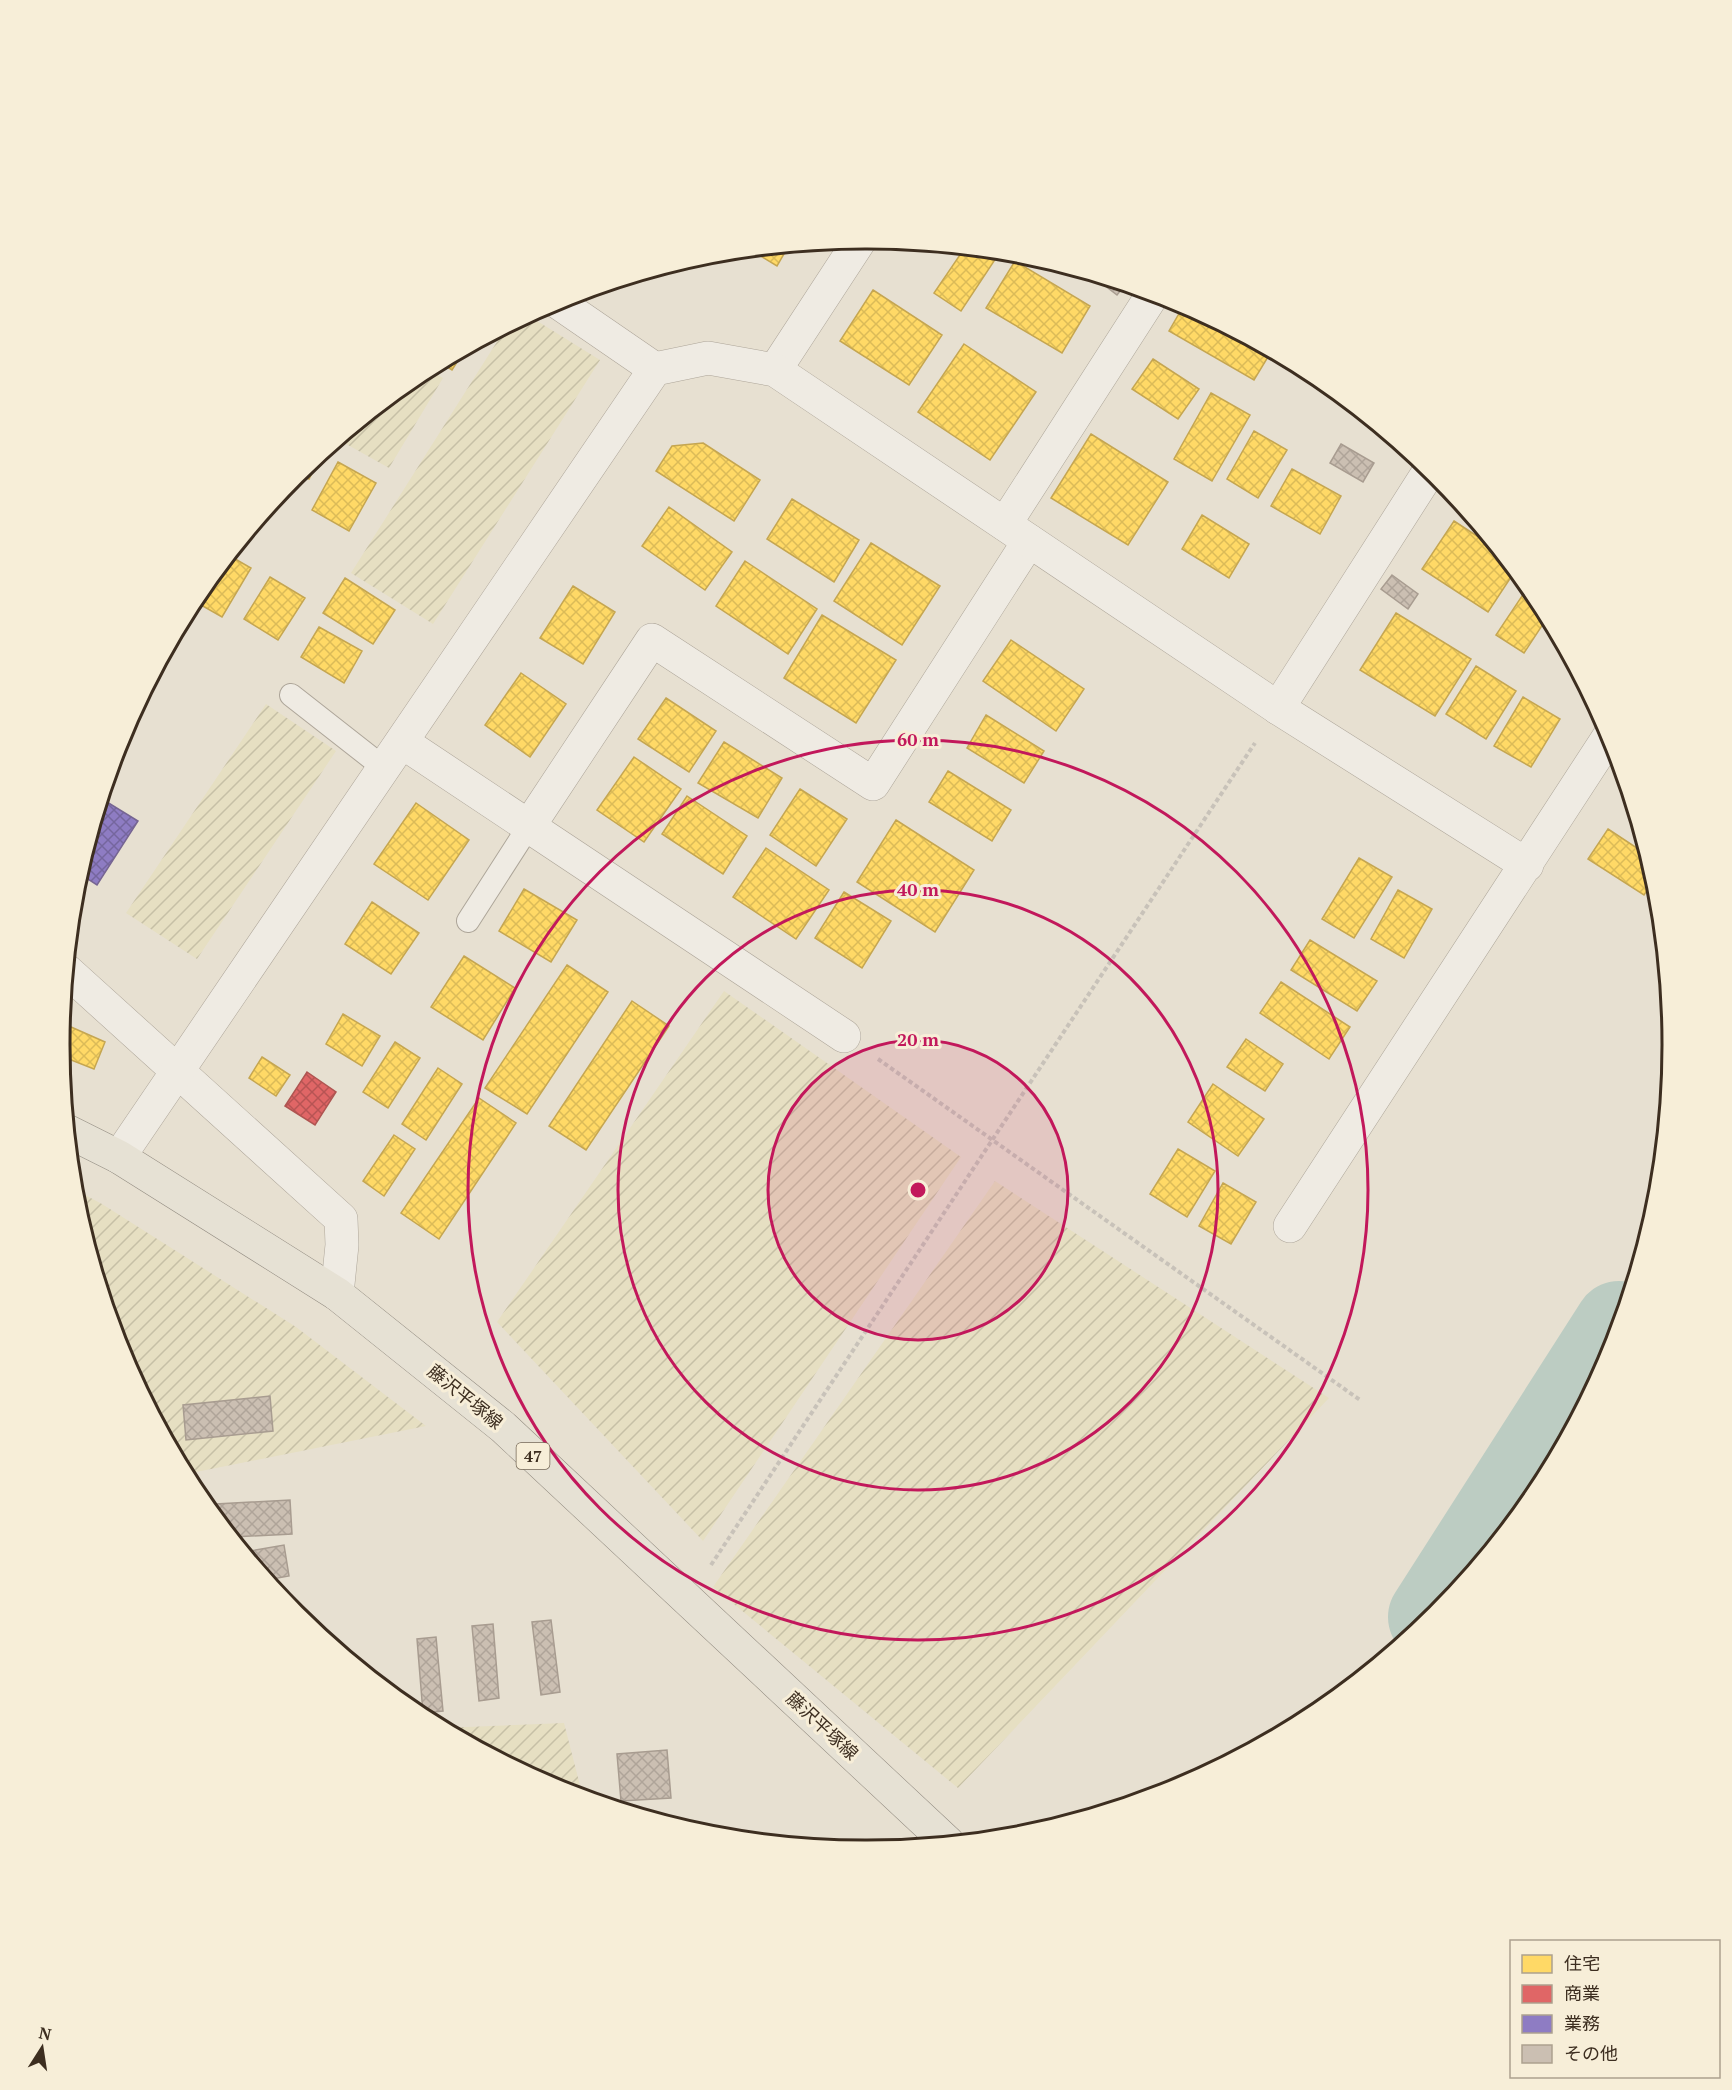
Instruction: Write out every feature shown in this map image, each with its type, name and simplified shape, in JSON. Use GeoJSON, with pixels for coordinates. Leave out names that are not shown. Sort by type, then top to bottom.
{"type":"FeatureCollection","features":[{"type":"Feature","properties":{"kind":"main road","name":"藤沢平塚線"},"geometry":{"type":"LineString","coordinates":[[76,1135],[119,1157],[336,1294],[503,1427],[941,1837]]}},
{"type":"Feature","properties":{"kind":"street"},"geometry":{"type":"LineString","coordinates":[[776,370],[854,249]]}},
{"type":"Feature","properties":{"kind":"street"},"geometry":{"type":"LineString","coordinates":[[529,826],[652,640],[873,784],[1148,302]]}},
{"type":"Feature","properties":{"kind":"street"},"geometry":{"type":"LineString","coordinates":[[567,308],[655,369]]}},
{"type":"Feature","properties":{"kind":"street"},"geometry":{"type":"LineString","coordinates":[[119,1157],[655,369],[708,357],[776,370],[1278,708],[1527,865]]}},
{"type":"Feature","properties":{"kind":"street"},"geometry":{"type":"LineString","coordinates":[[1278,708],[1425,478]]}},
{"type":"Feature","properties":{"kind":"street"},"geometry":{"type":"LineString","coordinates":[[1290,1226],[1603,746]]}},
{"type":"Feature","properties":{"kind":"street"},"geometry":{"type":"LineString","coordinates":[[393,755],[529,826],[844,1036]]}},
{"type":"Feature","properties":{"kind":"street"},"geometry":{"type":"LineString","coordinates":[[74,977],[178,1068],[341,1219],[342,1245],[336,1294]]}},
{"type":"Feature","properties":{"kind":"lane"},"geometry":{"type":"LineString","coordinates":[[291,695],[393,755]]}},
{"type":"Feature","properties":{"kind":"lane"},"geometry":{"type":"LineString","coordinates":[[468,921],[529,826]]}},
{"type":"Feature","properties":{"kind":"path"},"geometry":{"type":"LineString","coordinates":[[687,1600],[994,1141],[1278,708]]}},
{"type":"Feature","properties":{"kind":"path"},"geometry":{"type":"LineString","coordinates":[[844,1036],[1360,1400]]}},
{"type":"Feature","properties":{"kind":"shaded area"},"geometry":{"type":"Polygon","coordinates":[[[537,321],[600,360],[433,624],[351,573],[498,340],[537,321]]]}},
{"type":"Feature","properties":{"kind":"shaded area"},"geometry":{"type":"Polygon","coordinates":[[[438,375],[443,378],[389,468],[345,444],[382,414],[438,375]]]}},
{"type":"Feature","properties":{"kind":"shaded area"},"geometry":{"type":"Polygon","coordinates":[[[266,704],[336,751],[197,959],[126,913],[266,704]]]}},
{"type":"Feature","properties":{"kind":"shaded area"},"geometry":{"type":"Polygon","coordinates":[[[724,991],[961,1157],[703,1541],[497,1322],[724,991]]]}},
{"type":"Feature","properties":{"kind":"shaded area"},"geometry":{"type":"Polygon","coordinates":[[[995,1181],[1329,1398],[958,1788],[713,1587],[995,1181]]]}},
{"type":"Feature","properties":{"kind":"shaded area"},"geometry":{"type":"Polygon","coordinates":[[[85,1195],[296,1327],[426,1426],[196,1472],[177,1443],[131,1349],[98,1251],[85,1195]]]}},
{"type":"Feature","properties":{"kind":"shaded area"},"geometry":{"type":"Polygon","coordinates":[[[564,1723],[580,1787],[514,1758],[458,1727],[564,1723]]]}},
{"type":"Feature","properties":{"kind":"building: 住宅"},"geometry":{"type":"Polygon","coordinates":[[[784,254],[777,266],[761,256],[784,254]]]}},
{"type":"Feature","properties":{"kind":"building: 住宅"},"geometry":{"type":"Polygon","coordinates":[[[960,255],[994,260],[961,311],[934,293],[960,255]]]}},
{"type":"Feature","properties":{"kind":"building: 住宅"},"geometry":{"type":"Polygon","coordinates":[[[1013,264],[1022,265],[1090,306],[1062,353],[986,308],[1013,264]]]}},
{"type":"Feature","properties":{"kind":"building: 住宅"},"geometry":{"type":"Polygon","coordinates":[[[873,290],[942,335],[909,385],[840,341],[873,290]]]}},
{"type":"Feature","properties":{"kind":"building: 住宅"},"geometry":{"type":"Polygon","coordinates":[[[1179,314],[1267,358],[1254,380],[1169,331],[1179,314]]]}},
{"type":"Feature","properties":{"kind":"building: 住宅"},"geometry":{"type":"Polygon","coordinates":[[[964,344],[1036,392],[990,460],[918,412],[964,344]]]}},
{"type":"Feature","properties":{"kind":"building: 住宅"},"geometry":{"type":"Polygon","coordinates":[[[1153,359],[1199,389],[1178,419],[1132,389],[1153,359]]]}},
{"type":"Feature","properties":{"kind":"building: 住宅"},"geometry":{"type":"Polygon","coordinates":[[[1211,393],[1250,415],[1212,481],[1174,459],[1211,393]]]}},
{"type":"Feature","properties":{"kind":"building: 住宅"},"geometry":{"type":"Polygon","coordinates":[[[1254,431],[1287,450],[1258,498],[1227,479],[1254,431]]]}},
{"type":"Feature","properties":{"kind":"building: 住宅"},"geometry":{"type":"Polygon","coordinates":[[[1091,434],[1168,482],[1128,545],[1051,498],[1091,434]]]}},
{"type":"Feature","properties":{"kind":"building: 住宅"},"geometry":{"type":"Polygon","coordinates":[[[703,443],[760,480],[734,521],[656,471],[672,446],[703,443]]]}},
{"type":"Feature","properties":{"kind":"building: 住宅"},"geometry":{"type":"Polygon","coordinates":[[[338,462],[376,483],[349,531],[312,510],[338,462]]]}},
{"type":"Feature","properties":{"kind":"building: 住宅"},"geometry":{"type":"Polygon","coordinates":[[[1292,469],[1341,496],[1320,534],[1271,506],[1292,469]]]}},
{"type":"Feature","properties":{"kind":"building: 住宅"},"geometry":{"type":"Polygon","coordinates":[[[792,499],[859,540],[834,582],[767,539],[792,499]]]}},
{"type":"Feature","properties":{"kind":"building: 住宅"},"geometry":{"type":"Polygon","coordinates":[[[669,507],[732,552],[705,590],[642,546],[669,507]]]}},
{"type":"Feature","properties":{"kind":"building: 住宅"},"geometry":{"type":"Polygon","coordinates":[[[1202,515],[1249,544],[1229,578],[1182,549],[1202,515]]]}},
{"type":"Feature","properties":{"kind":"building: 住宅"},"geometry":{"type":"Polygon","coordinates":[[[1454,521],[1477,536],[1510,579],[1488,612],[1422,569],[1454,521]]]}},
{"type":"Feature","properties":{"kind":"building: 住宅"},"geometry":{"type":"Polygon","coordinates":[[[871,543],[940,586],[902,645],[834,601],[871,543]]]}},
{"type":"Feature","properties":{"kind":"building: 住宅"},"geometry":{"type":"Polygon","coordinates":[[[236,560],[251,568],[222,617],[203,606],[236,560]]]}},
{"type":"Feature","properties":{"kind":"building: 住宅"},"geometry":{"type":"Polygon","coordinates":[[[745,561],[817,609],[788,654],[716,606],[745,561]]]}},
{"type":"Feature","properties":{"kind":"building: 住宅"},"geometry":{"type":"Polygon","coordinates":[[[270,577],[305,598],[278,640],[244,619],[270,577]]]}},
{"type":"Feature","properties":{"kind":"building: 住宅"},"geometry":{"type":"Polygon","coordinates":[[[345,578],[395,610],[373,644],[323,613],[345,578]]]}},
{"type":"Feature","properties":{"kind":"building: 住宅"},"geometry":{"type":"Polygon","coordinates":[[[573,586],[615,612],[583,664],[540,638],[573,586]]]}},
{"type":"Feature","properties":{"kind":"building: 住宅"},"geometry":{"type":"Polygon","coordinates":[[[1522,596],[1542,626],[1524,653],[1496,635],[1522,596]]]}},
{"type":"Feature","properties":{"kind":"building: 住宅"},"geometry":{"type":"Polygon","coordinates":[[[1396,613],[1471,659],[1435,716],[1360,670],[1396,613]]]}},
{"type":"Feature","properties":{"kind":"building: 住宅"},"geometry":{"type":"Polygon","coordinates":[[[822,615],[896,660],[856,723],[784,678],[822,615]]]}},
{"type":"Feature","properties":{"kind":"building: 住宅"},"geometry":{"type":"Polygon","coordinates":[[[319,627],[362,651],[344,683],[301,657],[319,627]]]}},
{"type":"Feature","properties":{"kind":"building: 住宅"},"geometry":{"type":"Polygon","coordinates":[[[1011,640],[1084,689],[1056,731],[983,681],[1011,640]]]}},
{"type":"Feature","properties":{"kind":"building: 住宅"},"geometry":{"type":"Polygon","coordinates":[[[1476,666],[1516,691],[1486,739],[1446,714],[1476,666]]]}},
{"type":"Feature","properties":{"kind":"building: 住宅"},"geometry":{"type":"Polygon","coordinates":[[[521,673],[566,704],[530,757],[485,725],[521,673]]]}},
{"type":"Feature","properties":{"kind":"building: 住宅"},"geometry":{"type":"Polygon","coordinates":[[[1523,697],[1560,719],[1531,767],[1494,746],[1523,697]]]}},
{"type":"Feature","properties":{"kind":"building: 住宅"},"geometry":{"type":"Polygon","coordinates":[[[666,698],[716,731],[689,772],[638,739],[666,698]]]}},
{"type":"Feature","properties":{"kind":"building: 住宅"},"geometry":{"type":"Polygon","coordinates":[[[986,715],[1044,751],[1024,783],[967,748],[986,715]]]}},
{"type":"Feature","properties":{"kind":"building: 住宅"},"geometry":{"type":"Polygon","coordinates":[[[724,742],[782,778],[758,818],[698,783],[724,742]]]}},
{"type":"Feature","properties":{"kind":"building: 住宅"},"geometry":{"type":"Polygon","coordinates":[[[634,757],[681,789],[644,842],[597,810],[634,757]]]}},
{"type":"Feature","properties":{"kind":"building: 住宅"},"geometry":{"type":"Polygon","coordinates":[[[948,771],[1011,810],[992,841],[929,802],[948,771]]]}},
{"type":"Feature","properties":{"kind":"building: 住宅"},"geometry":{"type":"Polygon","coordinates":[[[800,789],[847,819],[816,866],[770,835],[800,789]]]}},
{"type":"Feature","properties":{"kind":"building: 住宅"},"geometry":{"type":"Polygon","coordinates":[[[687,796],[747,836],[723,874],[662,834],[687,796]]]}},
{"type":"Feature","properties":{"kind":"building: 住宅"},"geometry":{"type":"Polygon","coordinates":[[[416,803],[469,840],[428,900],[374,864],[416,803]]]}},
{"type":"Feature","properties":{"kind":"building: 住宅"},"geometry":{"type":"Polygon","coordinates":[[[896,820],[974,870],[935,932],[857,882],[896,820]]]}},
{"type":"Feature","properties":{"kind":"building: 住宅"},"geometry":{"type":"Polygon","coordinates":[[[1608,829],[1636,847],[1646,892],[1644,895],[1588,859],[1608,829]]]}},
{"type":"Feature","properties":{"kind":"building: 住宅"},"geometry":{"type":"Polygon","coordinates":[[[766,848],[829,890],[796,939],[733,897],[766,848]]]}},
{"type":"Feature","properties":{"kind":"building: 住宅"},"geometry":{"type":"Polygon","coordinates":[[[1359,858],[1392,877],[1354,938],[1322,919],[1359,858]]]}},
{"type":"Feature","properties":{"kind":"building: 住宅"},"geometry":{"type":"Polygon","coordinates":[[[524,889],[577,920],[551,962],[499,931],[524,889]]]}},
{"type":"Feature","properties":{"kind":"building: 住宅"},"geometry":{"type":"Polygon","coordinates":[[[1398,890],[1432,909],[1404,958],[1371,939],[1398,890]]]}},
{"type":"Feature","properties":{"kind":"building: 住宅"},"geometry":{"type":"Polygon","coordinates":[[[844,892],[891,921],[862,968],[815,938],[844,892]]]}},
{"type":"Feature","properties":{"kind":"building: 住宅"},"geometry":{"type":"Polygon","coordinates":[[[372,902],[419,933],[391,974],[345,944],[372,902]]]}},
{"type":"Feature","properties":{"kind":"building: 住宅"},"geometry":{"type":"Polygon","coordinates":[[[1310,940],[1377,981],[1357,1011],[1291,970],[1310,940]]]}},
{"type":"Feature","properties":{"kind":"building: 住宅"},"geometry":{"type":"Polygon","coordinates":[[[464,956],[515,988],[483,1040],[431,1007],[464,956]]]}},
{"type":"Feature","properties":{"kind":"building: 住宅"},"geometry":{"type":"Polygon","coordinates":[[[567,965],[608,992],[527,1114],[485,1088],[567,965]]]}},
{"type":"Feature","properties":{"kind":"building: 住宅"},"geometry":{"type":"Polygon","coordinates":[[[1281,982],[1350,1027],[1329,1059],[1260,1013],[1281,982]]]}},
{"type":"Feature","properties":{"kind":"building: 住宅"},"geometry":{"type":"Polygon","coordinates":[[[632,1001],[669,1026],[586,1150],[549,1126],[632,1001]]]}},
{"type":"Feature","properties":{"kind":"building: 住宅"},"geometry":{"type":"Polygon","coordinates":[[[343,1014],[380,1036],[362,1066],[326,1044],[343,1014]]]}},
{"type":"Feature","properties":{"kind":"building: 住宅"},"geometry":{"type":"Polygon","coordinates":[[[71,1027],[105,1042],[94,1069],[71,1060],[71,1027]]]}},
{"type":"Feature","properties":{"kind":"building: 住宅"},"geometry":{"type":"Polygon","coordinates":[[[1246,1039],[1283,1064],[1265,1091],[1227,1067],[1246,1039]]]}},
{"type":"Feature","properties":{"kind":"building: 住宅"},"geometry":{"type":"Polygon","coordinates":[[[395,1042],[420,1058],[388,1108],[363,1092],[395,1042]]]}},
{"type":"Feature","properties":{"kind":"building: 住宅"},"geometry":{"type":"Polygon","coordinates":[[[262,1057],[290,1075],[276,1096],[249,1078],[262,1057]]]}},
{"type":"Feature","properties":{"kind":"building: 住宅"},"geometry":{"type":"Polygon","coordinates":[[[438,1068],[462,1084],[426,1140],[402,1124],[438,1068]]]}},
{"type":"Feature","properties":{"kind":"building: 住宅"},"geometry":{"type":"Polygon","coordinates":[[[1213,1084],[1264,1119],[1238,1156],[1188,1122],[1213,1084]]]}},
{"type":"Feature","properties":{"kind":"building: 住宅"},"geometry":{"type":"Polygon","coordinates":[[[479,1098],[516,1123],[439,1239],[401,1213],[479,1098]]]}},
{"type":"Feature","properties":{"kind":"building: 住宅"},"geometry":{"type":"Polygon","coordinates":[[[394,1135],[415,1149],[384,1196],[363,1181],[394,1135]]]}},
{"type":"Feature","properties":{"kind":"building: 住宅"},"geometry":{"type":"Polygon","coordinates":[[[1178,1149],[1215,1171],[1187,1217],[1150,1194],[1178,1149]]]}},
{"type":"Feature","properties":{"kind":"building: 住宅"},"geometry":{"type":"Polygon","coordinates":[[[1223,1183],[1256,1202],[1231,1244],[1199,1226],[1223,1183]]]}},
{"type":"Feature","properties":{"kind":"building: 商業"},"geometry":{"type":"Polygon","coordinates":[[[307,1072],[336,1092],[315,1125],[285,1106],[307,1072]]]}},
{"type":"Feature","properties":{"kind":"building: 業務"},"geometry":{"type":"Polygon","coordinates":[[[109,803],[138,821],[97,885],[88,879],[109,803]]]}},
{"type":"Feature","properties":{"kind":"building: その他"},"geometry":{"type":"Polygon","coordinates":[[[1107,288],[1120,291],[1117,295],[1107,288]]]}},
{"type":"Feature","properties":{"kind":"building: その他"},"geometry":{"type":"Polygon","coordinates":[[[1341,444],[1374,463],[1363,482],[1330,463],[1341,444]]]}},
{"type":"Feature","properties":{"kind":"building: その他"},"geometry":{"type":"Polygon","coordinates":[[[1392,575],[1418,594],[1408,609],[1381,589],[1392,575]]]}},
{"type":"Feature","properties":{"kind":"building: その他"},"geometry":{"type":"Polygon","coordinates":[[[270,1396],[273,1431],[186,1440],[183,1405],[270,1396]]]}},
{"type":"Feature","properties":{"kind":"building: その他"},"geometry":{"type":"Polygon","coordinates":[[[290,1500],[292,1534],[241,1537],[217,1504],[290,1500]]]}},
{"type":"Feature","properties":{"kind":"building: その他"},"geometry":{"type":"Polygon","coordinates":[[[284,1545],[289,1576],[276,1578],[252,1551],[284,1545]]]}},
{"type":"Feature","properties":{"kind":"building: その他"},"geometry":{"type":"Polygon","coordinates":[[[551,1620],[560,1692],[541,1695],[532,1622],[551,1620]]]}},
{"type":"Feature","properties":{"kind":"building: その他"},"geometry":{"type":"Polygon","coordinates":[[[493,1624],[499,1698],[479,1701],[472,1626],[493,1624]]]}},
{"type":"Feature","properties":{"kind":"building: その他"},"geometry":{"type":"Polygon","coordinates":[[[436,1637],[443,1711],[433,1712],[422,1705],[417,1639],[436,1637]]]}},
{"type":"Feature","properties":{"kind":"building: その他"},"geometry":{"type":"Polygon","coordinates":[[[667,1750],[671,1798],[621,1801],[617,1754],[667,1750]]]}},
{"type":"Feature","properties":{"kind":"waterway"},"geometry":{"type":"LineString","coordinates":[[1461,1573],[1593,1367]]}}]}
